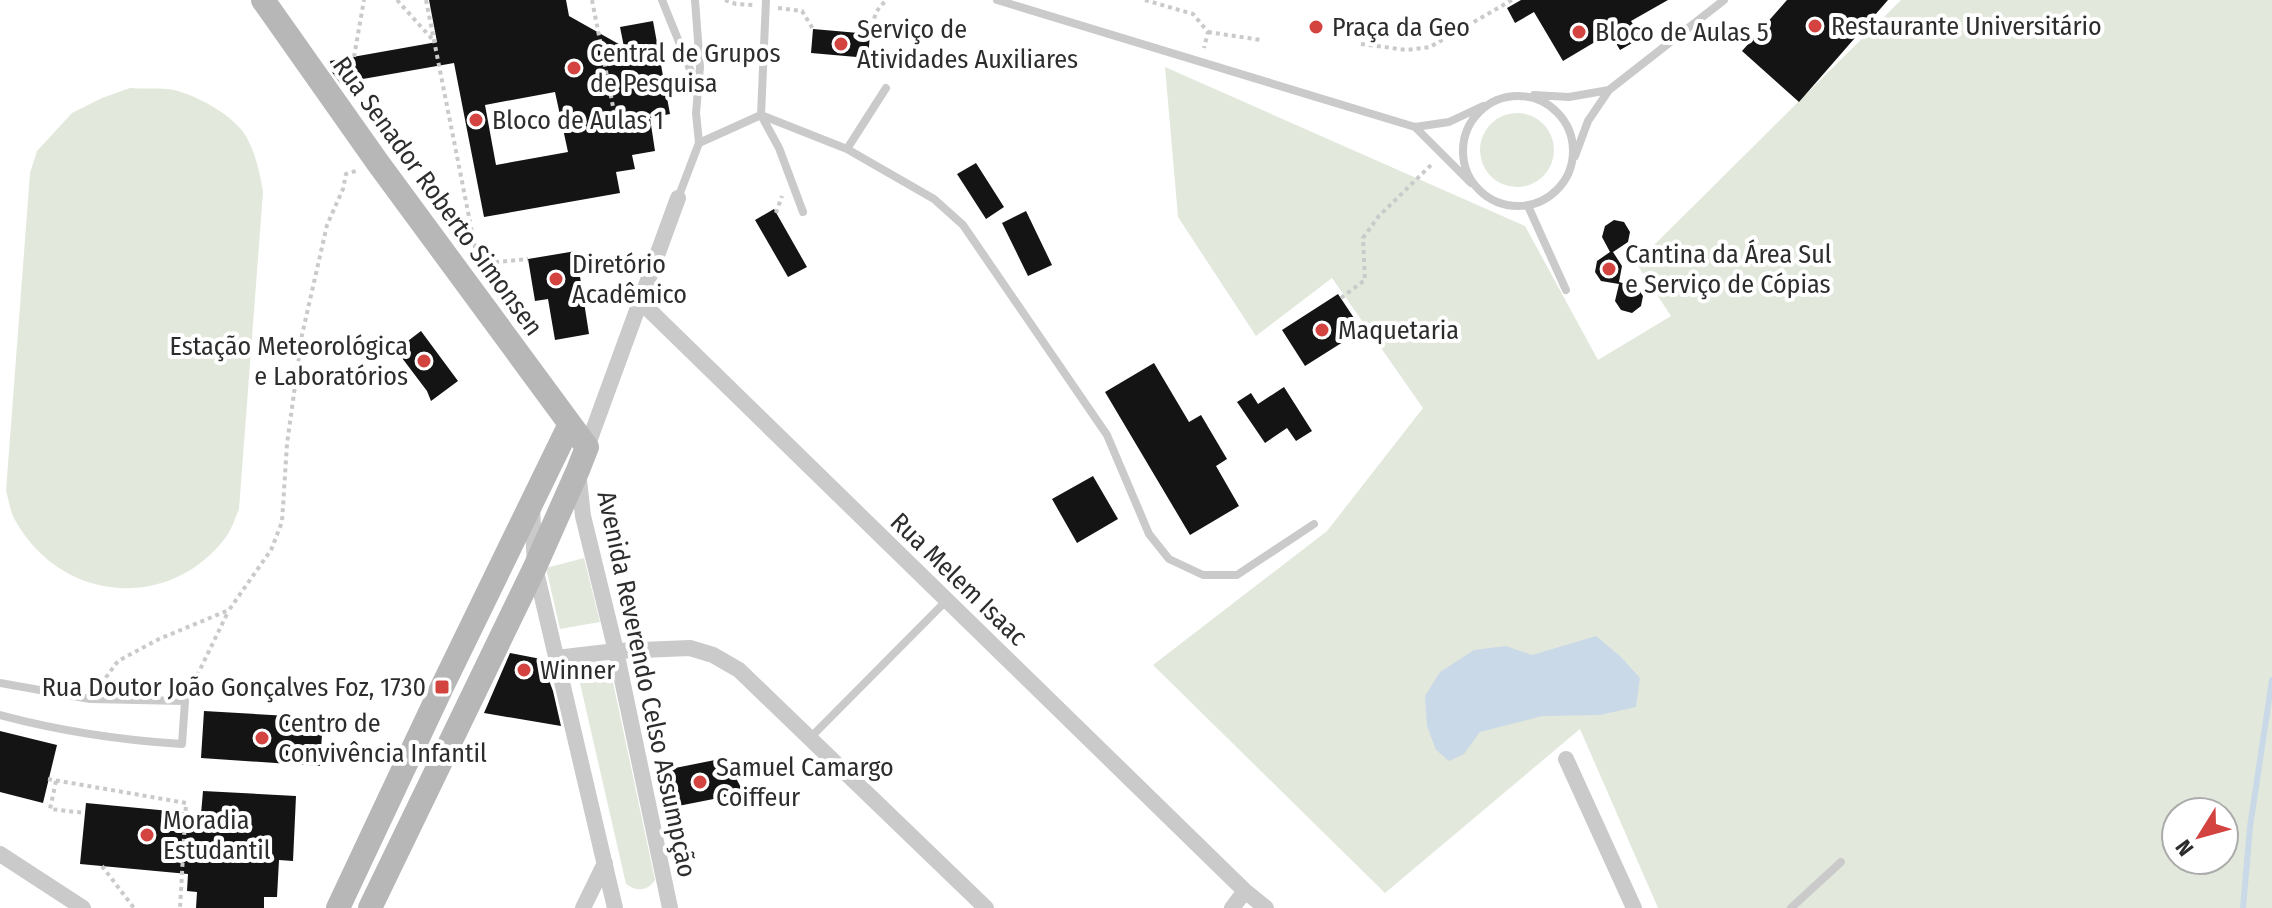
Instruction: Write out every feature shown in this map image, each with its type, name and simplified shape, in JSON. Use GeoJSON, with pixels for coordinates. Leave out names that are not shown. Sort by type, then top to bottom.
{"type":"FeatureCollection","features":[{"type":"Feature","properties":{"kind":"street","name":"Rua Senador Roberto Simonsen"},"geometry":{"type":"LineString","coordinates":[[263,0],[378,163],[587,447]]}},
{"type":"Feature","properties":{"kind":"street"},"geometry":{"type":"LineString","coordinates":[[370,908],[535,567],[578,470],[678,198]]}},
{"type":"Feature","properties":{"kind":"street","name":"Rua Melem Isaac"},"geometry":{"type":"LineString","coordinates":[[640,301],[1245,891],[1266,908]]}},
{"type":"Feature","properties":{"kind":"street"},"geometry":{"type":"LineString","coordinates":[[338,908],[570,424],[600,409]]}},
{"type":"Feature","properties":{"kind":"street","name":"Avenida Reverendo Celso Assumpção"},"geometry":{"type":"LineString","coordinates":[[578,470],[583,516],[616,651],[670,908]]}},
{"type":"Feature","properties":{"kind":"street"},"geometry":{"type":"LineString","coordinates":[[532,500],[535,567],[615,908]]}},
{"type":"Feature","properties":{"kind":"street"},"geometry":{"type":"LineString","coordinates":[[556,658],[616,651],[690,648],[713,655],[739,670],[986,908]]}},
{"type":"Feature","properties":{"kind":"street"},"geometry":{"type":"LineString","coordinates":[[1566,759],[1634,908]]}},
{"type":"Feature","properties":{"kind":"street"},"geometry":{"type":"LineString","coordinates":[[0,854],[83,908]]}},
{"type":"Feature","properties":{"kind":"street"},"geometry":{"type":"LineString","coordinates":[[583,908],[605,863]]}},
{"type":"Feature","properties":{"kind":"street"},"geometry":{"type":"LineString","coordinates":[[1232,908],[1245,891]]}},
{"type":"Feature","properties":{"kind":"lane"},"geometry":{"type":"LineString","coordinates":[[662,0],[698,89]]}},
{"type":"Feature","properties":{"kind":"lane"},"geometry":{"type":"LineString","coordinates":[[678,198],[699,143],[696,113],[700,67],[695,0]]}},
{"type":"Feature","properties":{"kind":"lane"},"geometry":{"type":"LineString","coordinates":[[766,0],[761,115],[779,148],[803,212]]}},
{"type":"Feature","properties":{"kind":"lane"},"geometry":{"type":"LineString","coordinates":[[997,0],[1415,127],[1449,122],[1503,96],[1569,97],[1609,90]]}},
{"type":"Feature","properties":{"kind":"lane"},"geometry":{"type":"LineString","coordinates":[[1415,127],[1474,186],[1499,204],[1528,206],[1547,199],[1565,183],[1588,121],[1609,90],[1724,0]]}},
{"type":"Feature","properties":{"kind":"lane"},"geometry":{"type":"LineString","coordinates":[[847,149],[886,88]]}},
{"type":"Feature","properties":{"kind":"lane"},"geometry":{"type":"LineString","coordinates":[[1525,95],[1553,107],[1569,127],[1574,157]]}},
{"type":"Feature","properties":{"kind":"lane"},"geometry":{"type":"LineString","coordinates":[[1474,186],[1462,157],[1468,126],[1483,106]]}},
{"type":"Feature","properties":{"kind":"lane"},"geometry":{"type":"LineString","coordinates":[[699,143],[761,115],[847,149],[934,199],[963,225],[1107,435],[1149,534],[1169,559],[1203,575],[1237,575],[1314,524]]}},
{"type":"Feature","properties":{"kind":"lane"},"geometry":{"type":"LineString","coordinates":[[1528,206],[1566,290]]}},
{"type":"Feature","properties":{"kind":"lane"},"geometry":{"type":"LineString","coordinates":[[810,738],[947,600]]}},
{"type":"Feature","properties":{"kind":"lane"},"geometry":{"type":"LineString","coordinates":[[0,683],[90,699],[185,701],[182,744],[77,733],[0,715]]}},
{"type":"Feature","properties":{"kind":"lane"},"geometry":{"type":"LineString","coordinates":[[1791,908],[1841,862]]}},
{"type":"Feature","properties":{"kind":"path"},"geometry":{"type":"LineString","coordinates":[[354,57],[364,0]]}},
{"type":"Feature","properties":{"kind":"path"},"geometry":{"type":"LineString","coordinates":[[397,0],[434,42]]}},
{"type":"Feature","properties":{"kind":"path"},"geometry":{"type":"LineString","coordinates":[[426,0],[475,247],[487,263],[528,259]]}},
{"type":"Feature","properties":{"kind":"path"},"geometry":{"type":"LineString","coordinates":[[592,0],[617,127]]}},
{"type":"Feature","properties":{"kind":"path"},"geometry":{"type":"LineString","coordinates":[[870,34],[876,12],[886,0]]}},
{"type":"Feature","properties":{"kind":"path"},"geometry":{"type":"LineString","coordinates":[[1145,0],[1193,14],[1208,32],[1261,40]]}},
{"type":"Feature","properties":{"kind":"path"},"geometry":{"type":"LineString","coordinates":[[1361,44],[1407,50],[1430,47],[1512,0]]}},
{"type":"Feature","properties":{"kind":"path"},"geometry":{"type":"LineString","coordinates":[[1202,62],[1208,32]]}},
{"type":"Feature","properties":{"kind":"path"},"geometry":{"type":"LineString","coordinates":[[1341,298],[1365,280],[1363,238],[1378,217],[1442,155]]}},
{"type":"Feature","properties":{"kind":"path"},"geometry":{"type":"LineString","coordinates":[[185,701],[229,610],[271,550],[282,522],[287,444],[302,335],[327,225],[343,189],[346,174],[378,163]]}},
{"type":"Feature","properties":{"kind":"path"},"geometry":{"type":"LineString","coordinates":[[90,699],[118,661],[159,639],[229,610]]}},
{"type":"Feature","properties":{"kind":"path"},"geometry":{"type":"LineString","coordinates":[[48,779],[186,803],[180,908]]}},
{"type":"Feature","properties":{"kind":"path"},"geometry":{"type":"LineString","coordinates":[[56,781],[50,809],[85,813]]}},
{"type":"Feature","properties":{"kind":"path"},"geometry":{"type":"LineString","coordinates":[[102,866],[134,908]]}},
{"type":"Feature","properties":{"kind":"shaded area"},"geometry":{"type":"Polygon","coordinates":[[[1901,0],[2272,0],[2272,908],[1658,908],[1580,729],[1385,893],[1153,665],[1327,531],[1423,408],[1332,278],[1256,336],[1178,217],[1165,67],[1525,226],[1598,360],[1671,316],[1636,263],[1901,0]]]}},
{"type":"Feature","properties":{"kind":"shaded area"},"geometry":{"type":"Polygon","coordinates":[[[130,88],[178,91],[201,100],[233,121],[253,151],[263,192],[239,509],[226,537],[202,561],[175,578],[146,587],[116,588],[87,581],[59,568],[35,547],[13,517],[6,491],[30,173],[37,151],[72,113],[130,88]]]}},
{"type":"Feature","properties":{"kind":"shaded area"},"geometry":{"type":"Polygon","coordinates":[[[1510,113],[1524,113],[1538,119],[1548,129],[1554,150],[1548,171],[1538,181],[1524,187],[1510,187],[1496,181],[1486,171],[1480,157],[1480,143],[1486,129],[1496,119],[1510,113]]]}},
{"type":"Feature","properties":{"kind":"shaded area"},"geometry":{"type":"Polygon","coordinates":[[[584,558],[600,622],[560,629],[546,568],[584,558]]]}},
{"type":"Feature","properties":{"kind":"shaded area"},"geometry":{"type":"Polygon","coordinates":[[[599,661],[611,673],[655,880],[642,889],[626,884],[580,683],[585,668],[599,661]]]}},
{"type":"Feature","properties":{"kind":"water"},"geometry":{"type":"Polygon","coordinates":[[[1596,636],[1640,678],[1636,707],[1600,715],[1542,716],[1480,732],[1464,754],[1449,761],[1436,750],[1427,726],[1425,696],[1440,672],[1474,650],[1506,646],[1532,655],[1596,636]]]}},
{"type":"Feature","properties":{"kind":"building"},"geometry":{"type":"Polygon","coordinates":[[[429,0],[566,0],[569,16],[624,47],[620,27],[653,21],[670,114],[650,118],[655,151],[632,155],[635,169],[616,172],[620,193],[484,217],[454,63],[340,83],[332,72],[330,61],[437,42],[429,0]],[[555,92],[485,105],[496,165],[568,152],[555,92]]]}},
{"type":"Feature","properties":{"kind":"building","name":"Bloco de Aulas 5"},"geometry":{"type":"Polygon","coordinates":[[[1521,0],[1668,0],[1631,21],[1641,38],[1620,50],[1610,33],[1563,61],[1534,12],[1515,23],[1507,8],[1521,0]]]}},
{"type":"Feature","properties":{"kind":"building","name":"Restaurante Universitário"},"geometry":{"type":"Polygon","coordinates":[[[1787,0],[1888,0],[1799,102],[1742,51],[1787,0]]]}},
{"type":"Feature","properties":{"kind":"building","name":"Serviço de Atividades Auxiliares"},"geometry":{"type":"Polygon","coordinates":[[[813,29],[870,34],[868,58],[811,53],[813,29]]]}},
{"type":"Feature","properties":{"kind":"building"},"geometry":{"type":"Polygon","coordinates":[[[976,163],[1004,207],[986,219],[957,174],[976,163]]]}},
{"type":"Feature","properties":{"kind":"building"},"geometry":{"type":"Polygon","coordinates":[[[774,209],[807,267],[788,277],[755,220],[774,209]]]}},
{"type":"Feature","properties":{"kind":"building"},"geometry":{"type":"Polygon","coordinates":[[[1026,211],[1052,265],[1028,276],[1002,223],[1026,211]]]}},
{"type":"Feature","properties":{"kind":"building","name":"Cantina da Área Sul e Serviço de Cópias"},"geometry":{"type":"Polygon","coordinates":[[[1614,220],[1624,222],[1630,232],[1628,242],[1613,252],[1622,266],[1619,282],[1637,287],[1643,296],[1641,306],[1632,313],[1621,310],[1615,301],[1619,284],[1601,281],[1595,272],[1597,261],[1610,252],[1602,237],[1605,226],[1614,220]]]}},
{"type":"Feature","properties":{"kind":"building","name":"Diretório Acadêmico"},"geometry":{"type":"Polygon","coordinates":[[[576,251],[589,334],[555,340],[548,299],[535,301],[528,259],[576,251]]]}},
{"type":"Feature","properties":{"kind":"building","name":"Maquetaria"},"geometry":{"type":"Polygon","coordinates":[[[1338,294],[1362,330],[1305,366],[1282,330],[1338,294]]]}},
{"type":"Feature","properties":{"kind":"building","name":"Estação Meteorológica e Laboratórios"},"geometry":{"type":"Polygon","coordinates":[[[421,331],[458,381],[431,401],[396,350],[421,331]]]}},
{"type":"Feature","properties":{"kind":"building"},"geometry":{"type":"Polygon","coordinates":[[[1154,363],[1189,422],[1201,415],[1227,459],[1216,466],[1239,506],[1190,535],[1105,392],[1154,363]]]}},
{"type":"Feature","properties":{"kind":"building"},"geometry":{"type":"Polygon","coordinates":[[[1284,387],[1312,431],[1296,441],[1287,428],[1265,443],[1237,402],[1251,393],[1258,404],[1284,387]]]}},
{"type":"Feature","properties":{"kind":"building"},"geometry":{"type":"Polygon","coordinates":[[[1093,476],[1118,519],[1077,543],[1052,499],[1093,476]]]}},
{"type":"Feature","properties":{"kind":"building"},"geometry":{"type":"Polygon","coordinates":[[[510,653],[541,659],[561,726],[484,713],[510,653]]]}},
{"type":"Feature","properties":{"kind":"building","name":"Centro de Convivência Infantil"},"geometry":{"type":"Polygon","coordinates":[[[204,711],[323,718],[320,766],[201,758],[204,711]]]}},
{"type":"Feature","properties":{"kind":"building"},"geometry":{"type":"Polygon","coordinates":[[[0,731],[57,745],[43,803],[0,792],[0,731]]]}},
{"type":"Feature","properties":{"kind":"building","name":"Samuel Camargo Coiffeur"},"geometry":{"type":"Polygon","coordinates":[[[725,758],[744,793],[668,808],[660,771],[725,758]]]}},
{"type":"Feature","properties":{"kind":"building"},"geometry":{"type":"Polygon","coordinates":[[[203,791],[296,796],[293,861],[279,860],[277,897],[264,897],[264,908],[196,908],[197,892],[187,891],[188,874],[80,864],[86,803],[201,814],[203,791]]]}},
{"type":"Feature","properties":{"kind":"waterway"},"geometry":{"type":"LineString","coordinates":[[2243,908],[2250,827],[2272,680]]}},
{"type":"Feature","properties":{"kind":"place","name":"Restaurante Universitário"},"geometry":{"type":"Point","coordinates":[1815,26]}},
{"type":"Feature","properties":{"kind":"place","name":"Praça da Geo"},"geometry":{"type":"Point","coordinates":[1316,27]}},
{"type":"Feature","properties":{"kind":"place","name":"Bloco de Aulas 5"},"geometry":{"type":"Point","coordinates":[1579,32]}},
{"type":"Feature","properties":{"kind":"place","name":"Serviço de Atividades Auxiliares"},"geometry":{"type":"Point","coordinates":[841,44]}},
{"type":"Feature","properties":{"kind":"place","name":"Central de Grupos de Pesquisa"},"geometry":{"type":"Point","coordinates":[574,68]}},
{"type":"Feature","properties":{"kind":"place","name":"Bloco de Aulas 1"},"geometry":{"type":"Point","coordinates":[476,120]}},
{"type":"Feature","properties":{"kind":"place","name":"Cantina da Área Sul e Serviço de Cópias"},"geometry":{"type":"Point","coordinates":[1609,269]}},
{"type":"Feature","properties":{"kind":"place","name":"Diretório Acadêmico"},"geometry":{"type":"Point","coordinates":[556,279]}},
{"type":"Feature","properties":{"kind":"place","name":"Maquetaria"},"geometry":{"type":"Point","coordinates":[1322,330]}},
{"type":"Feature","properties":{"kind":"place","name":"Estação Meteorológica e Laboratórios"},"geometry":{"type":"Point","coordinates":[424,361]}},
{"type":"Feature","properties":{"kind":"place","name":"Winner"},"geometry":{"type":"Point","coordinates":[524,670]}},
{"type":"Feature","properties":{"kind":"place","name":"Rua Doutor João Gonçalves Foz, 1730"},"geometry":{"type":"Point","coordinates":[442,687]}},
{"type":"Feature","properties":{"kind":"place","name":"Centro de Convivência Infantil"},"geometry":{"type":"Point","coordinates":[262,738]}},
{"type":"Feature","properties":{"kind":"place","name":"Samuel Camargo Coiffeur"},"geometry":{"type":"Point","coordinates":[700,782]}},
{"type":"Feature","properties":{"kind":"place","name":"Moradia Estudantil"},"geometry":{"type":"Point","coordinates":[147,835]}}]}
